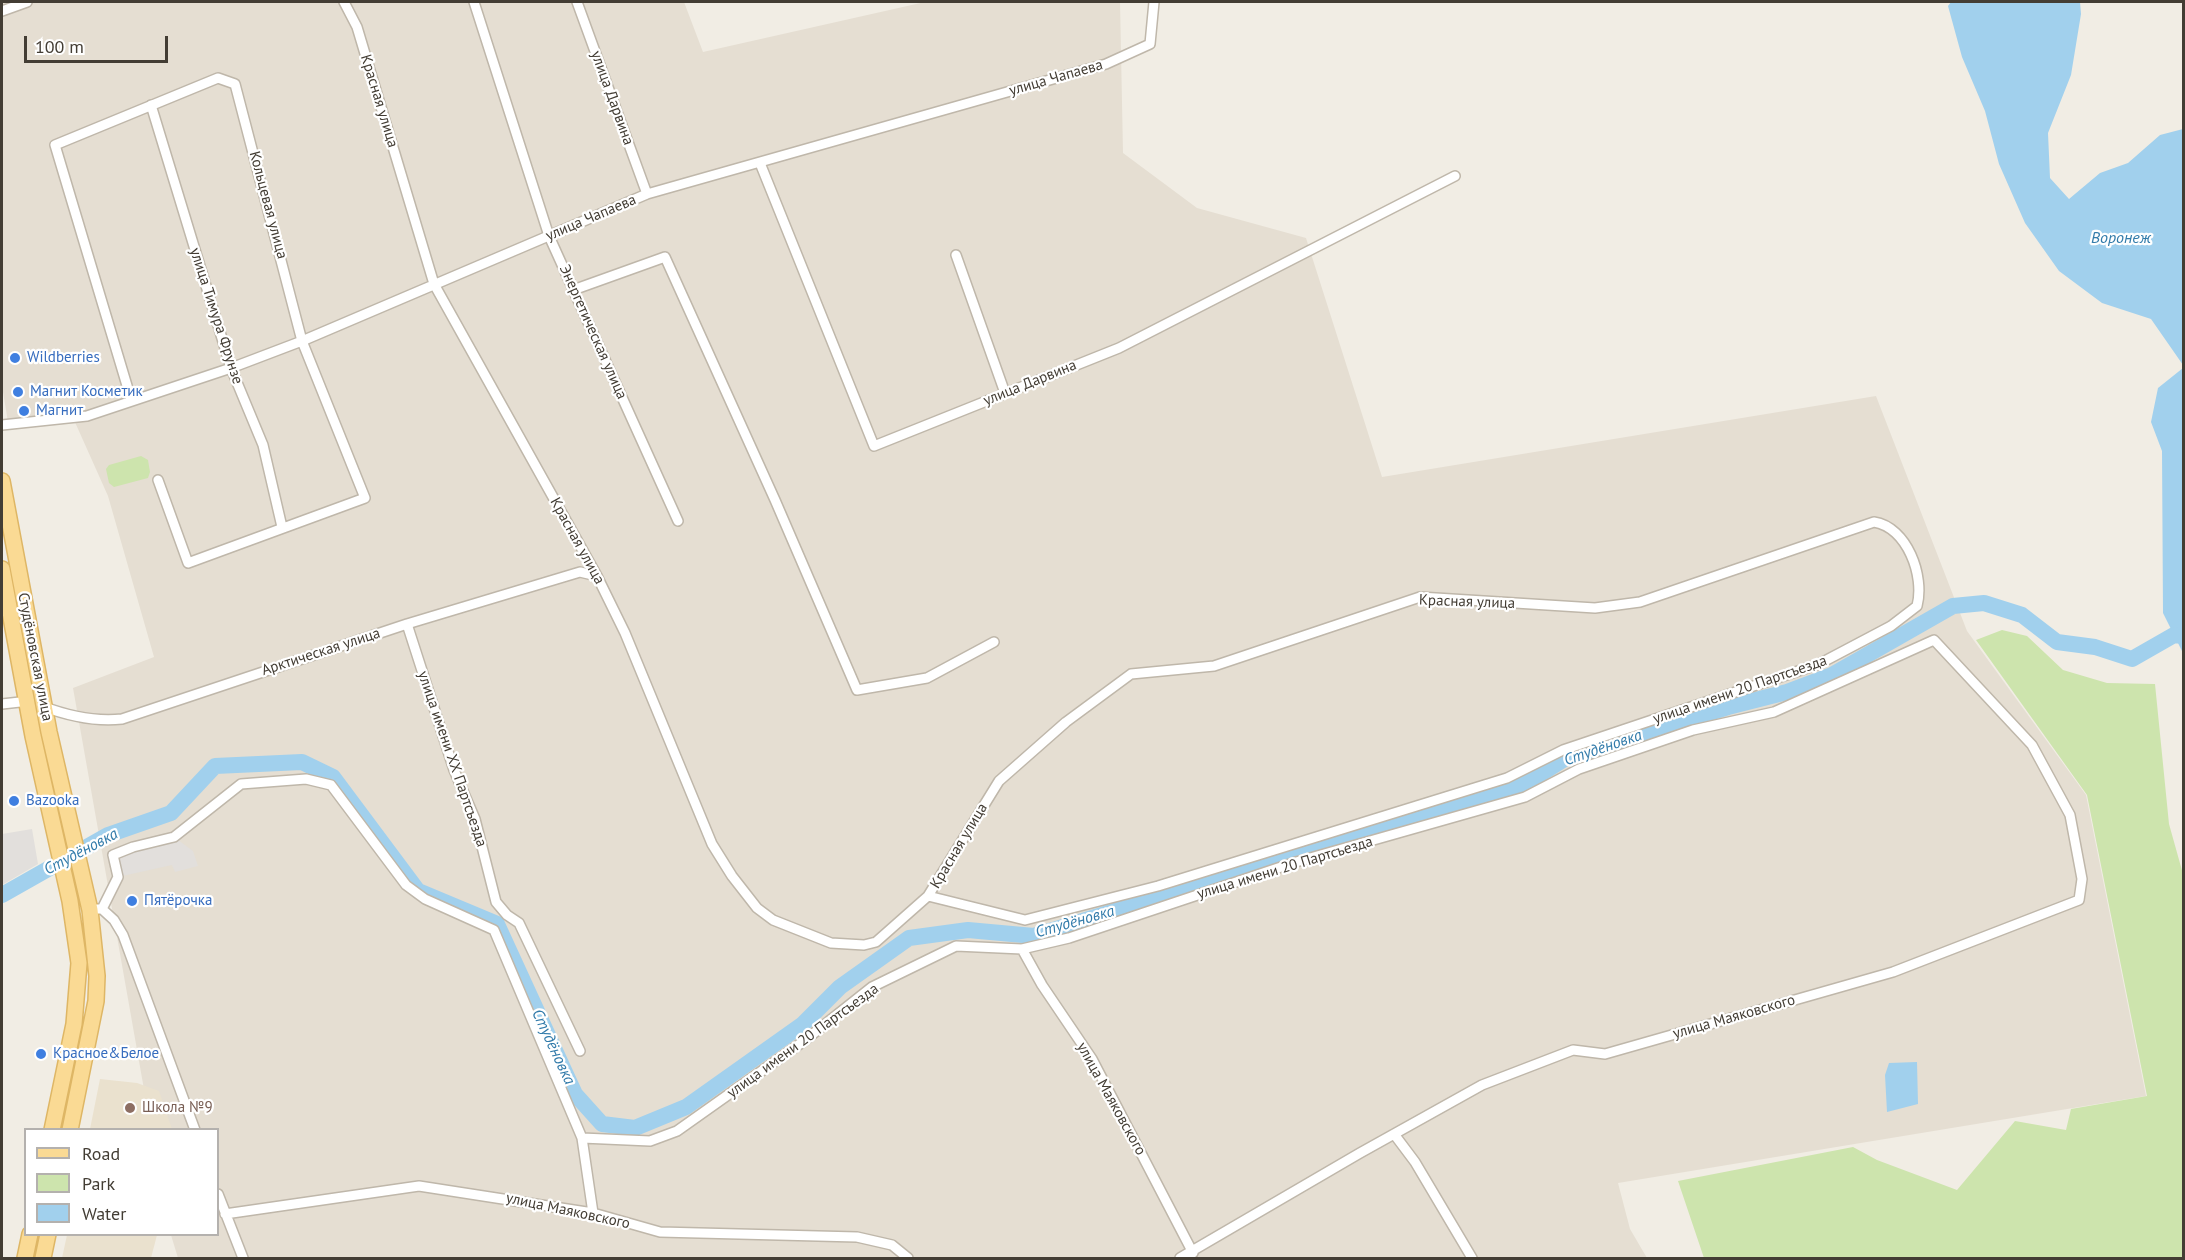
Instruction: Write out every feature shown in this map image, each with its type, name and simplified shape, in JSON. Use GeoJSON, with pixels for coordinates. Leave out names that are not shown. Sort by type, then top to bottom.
{"type":"FeatureCollection","features":[{"type":"Feature","properties":{"kind":"main road","name":"Студёновская улица"},"geometry":{"type":"LineString","coordinates":[[2,481],[49,732],[93,906]]}},
{"type":"Feature","properties":{"kind":"main road","name":"Студёновская улица"},"geometry":{"type":"LineString","coordinates":[[2,569],[33,736],[70,901],[79,963],[74,1024],[52,1128]]}},
{"type":"Feature","properties":{"kind":"main road"},"geometry":{"type":"LineString","coordinates":[[23,684],[29,692],[33,691],[40,681]]}},
{"type":"Feature","properties":{"kind":"main road"},"geometry":{"type":"LineString","coordinates":[[33,736],[37,726],[42,724],[49,732]]}},
{"type":"Feature","properties":{"kind":"main road"},"geometry":{"type":"LineString","coordinates":[[70,1128],[96,1001],[93,906]]}},
{"type":"Feature","properties":{"kind":"main road"},"geometry":{"type":"LineString","coordinates":[[25,1258],[30,1236]]}},
{"type":"Feature","properties":{"kind":"main road"},"geometry":{"type":"LineString","coordinates":[[43,1258],[48,1236]]}},
{"type":"Feature","properties":{"kind":"street"},"geometry":{"type":"LineString","coordinates":[[2,11],[27,2]]}},
{"type":"Feature","properties":{"kind":"street","name":"Красная улица"},"geometry":{"type":"LineString","coordinates":[[344,2],[357,27],[434,284],[597,576],[625,633],[712,844],[732,876],[757,908],[773,920],[810,936],[831,943],[864,945],[876,942],[928,896],[999,781],[1066,722],[1131,674],[1214,666],[1420,597],[1595,608],[1640,602],[1874,522],[1884,524],[1897,532]]}},
{"type":"Feature","properties":{"kind":"street","name":"Энергетическая улица"},"geometry":{"type":"LineString","coordinates":[[474,2],[549,236],[678,521]]}},
{"type":"Feature","properties":{"kind":"street","name":"улица Дарвина"},"geometry":{"type":"LineString","coordinates":[[577,2],[647,194]]}},
{"type":"Feature","properties":{"kind":"street","name":"улица Чапаева"},"geometry":{"type":"LineString","coordinates":[[2,425],[87,416],[131,399],[231,368],[302,341],[647,194],[1106,64],[1150,44],[1154,2]]}},
{"type":"Feature","properties":{"kind":"street","name":"Кольцевая улица"},"geometry":{"type":"LineString","coordinates":[[131,399],[55,145],[218,78],[235,84],[302,341],[365,498],[188,563],[158,480]]}},
{"type":"Feature","properties":{"kind":"street","name":"улица Тимура Фрунзе"},"geometry":{"type":"LineString","coordinates":[[151,105],[231,368],[263,445],[282,527]]}},
{"type":"Feature","properties":{"kind":"street","name":"улица Дарвина"},"geometry":{"type":"LineString","coordinates":[[760,163],[874,446],[1119,348],[1455,176]]}},
{"type":"Feature","properties":{"kind":"street"},"geometry":{"type":"LineString","coordinates":[[956,255],[1005,393]]}},
{"type":"Feature","properties":{"kind":"street"},"geometry":{"type":"LineString","coordinates":[[573,290],[665,257],[776,500],[857,690],[927,678],[994,642]]}},
{"type":"Feature","properties":{"kind":"street","name":"улица имени 20 Партсъезда"},"geometry":{"type":"LineString","coordinates":[[928,896],[1025,920],[1158,886],[1507,778],[1563,750],[1819,664],[1891,626],[1917,606],[1919,587],[1916,572],[1906,545],[1897,532]]}},
{"type":"Feature","properties":{"kind":"street","name":"Арктическая улица"},"geometry":{"type":"LineString","coordinates":[[26,700],[99,721],[122,719],[407,624],[580,572],[597,576]]}},
{"type":"Feature","properties":{"kind":"street","name":"улица имени ХХ Партсъезда"},"geometry":{"type":"LineString","coordinates":[[407,624],[454,770],[475,819],[496,902],[507,915],[519,923],[580,1051]]}},
{"type":"Feature","properties":{"kind":"street","name":"улица имени 20 Партсъезда"},"geometry":{"type":"LineString","coordinates":[[582,1138],[650,1141],[677,1131],[804,1041],[872,987],[956,946],[990,945],[1022,949],[1068,938],[1296,862],[1525,797],[1579,769],[1693,730],[1774,712],[1934,639],[2032,745],[2070,815],[2082,879],[2079,900]]}},
{"type":"Feature","properties":{"kind":"street"},"geometry":{"type":"LineString","coordinates":[[2,704],[26,700]]}},
{"type":"Feature","properties":{"kind":"street"},"geometry":{"type":"LineString","coordinates":[[194,1128],[123,935],[114,920],[93,906],[118,877],[114,855],[133,846],[174,837],[241,783],[306,778],[331,785],[406,885],[425,899],[494,930],[582,1138],[592,1213]]}},
{"type":"Feature","properties":{"kind":"street","name":"улица Маяковского"},"geometry":{"type":"LineString","coordinates":[[1022,949],[1042,985],[1092,1059],[1188,1256],[1394,1134],[1482,1086],[1573,1050],[1605,1054],[1893,972],[2079,900]]}},
{"type":"Feature","properties":{"kind":"street"},"geometry":{"type":"LineString","coordinates":[[1394,1134],[1415,1162],[1472,1258]]}},
{"type":"Feature","properties":{"kind":"street","name":"улица Маяковского"},"geometry":{"type":"LineString","coordinates":[[225,1214],[419,1186],[592,1213],[660,1232],[856,1237],[892,1245],[908,1258]]}},
{"type":"Feature","properties":{"kind":"street"},"geometry":{"type":"LineString","coordinates":[[219,1197],[243,1258]]}},
{"type":"Feature","properties":{"kind":"shaded area"},"geometry":{"type":"Polygon","coordinates":[[[2,2],[684,2],[703,52],[925,2],[1120,2],[1123,153],[1197,208],[1306,238],[1382,477],[1876,396],[1967,631],[2086,795],[2146,1096],[1618,1183],[1630,1229],[1647,1258],[178,1258],[171,1236],[219,1236],[219,1128],[151,1128],[73,688],[154,657],[108,496],[70,411],[9,428],[2,386],[2,2]]]}},
{"type":"Feature","properties":{"kind":"shaded area"},"geometry":{"type":"Polygon","coordinates":[[[32,829],[38,864],[2,885],[2,834],[32,829]]]}},
{"type":"Feature","properties":{"kind":"shaded area"},"geometry":{"type":"Polygon","coordinates":[[[174,837],[193,851],[198,866],[175,872],[172,865],[118,877],[113,855],[174,837]]]}},
{"type":"Feature","properties":{"kind":"shaded area","name":"Школа №9"},"geometry":{"type":"Polygon","coordinates":[[[100,1079],[137,1083],[159,1091],[172,1128],[90,1128],[100,1079]]]}},
{"type":"Feature","properties":{"kind":"shaded area"},"geometry":{"type":"Polygon","coordinates":[[[67,1236],[157,1236],[151,1258],[62,1258],[67,1236]]]}},
{"type":"Feature","properties":{"kind":"green space"},"geometry":{"type":"Polygon","coordinates":[[[141,456],[148,460],[150,472],[148,478],[114,487],[109,483],[106,469],[109,465],[141,456]]]}},
{"type":"Feature","properties":{"kind":"green space"},"geometry":{"type":"Polygon","coordinates":[[[2002,630],[2027,636],[2063,670],[2107,683],[2155,684],[2169,824],[2183,874],[2183,1258],[1704,1258],[1678,1181],[1853,1147],[1877,1160],[1957,1190],[2015,1121],[2066,1130],[2071,1109],[2147,1096],[2087,795],[1976,640],[2002,630]]]}},
{"type":"Feature","properties":{"kind":"water","name":"Воронеж"},"geometry":{"type":"Polygon","coordinates":[[[1951,2],[2080,2],[2081,14],[2071,75],[2048,133],[2050,178],[2069,199],[2100,173],[2128,163],[2160,135],[2183,129],[2183,365],[2151,319],[2102,303],[2059,271],[2025,223],[1999,164],[1985,111],[1962,57],[1948,6],[1951,2]]]}},
{"type":"Feature","properties":{"kind":"water"},"geometry":{"type":"Polygon","coordinates":[[[2183,368],[2183,653],[2163,613],[2162,451],[2151,422],[2158,388],[2183,368]]]}},
{"type":"Feature","properties":{"kind":"water"},"geometry":{"type":"Polygon","coordinates":[[[1917,1062],[1918,1104],[1887,1112],[1885,1075],[1889,1063],[1917,1062]]]}},
{"type":"Feature","properties":{"kind":"waterway","name":"Студёновка"},"geometry":{"type":"LineString","coordinates":[[2,895],[108,835],[171,813],[215,766],[302,762],[333,777],[418,891],[497,924],[575,1094],[602,1124],[635,1128],[686,1107],[803,1024],[840,987],[909,938],[968,930],[1034,936],[1523,785],[1566,758],[1728,707],[1787,692],[1832,675],[1953,606],[1984,603],[2022,615],[2057,642],[2095,647],[2132,659],[2174,635],[2184,636]]}},
{"type":"Feature","properties":{"kind":"place","name":"Wildberries"},"geometry":{"type":"Point","coordinates":[15,358]}},
{"type":"Feature","properties":{"kind":"place","name":"Магнит Косметик"},"geometry":{"type":"Point","coordinates":[18,392]}},
{"type":"Feature","properties":{"kind":"place","name":"Магнит"},"geometry":{"type":"Point","coordinates":[24,411]}},
{"type":"Feature","properties":{"kind":"place","name":"Bazooka"},"geometry":{"type":"Point","coordinates":[14,801]}},
{"type":"Feature","properties":{"kind":"place","name":"Пятёрочка"},"geometry":{"type":"Point","coordinates":[132,901]}},
{"type":"Feature","properties":{"kind":"place","name":"Красное&Белое"},"geometry":{"type":"Point","coordinates":[41,1054]}},
{"type":"Feature","properties":{"kind":"place","name":"Школа №9"},"geometry":{"type":"Point","coordinates":[130,1108]}}]}
